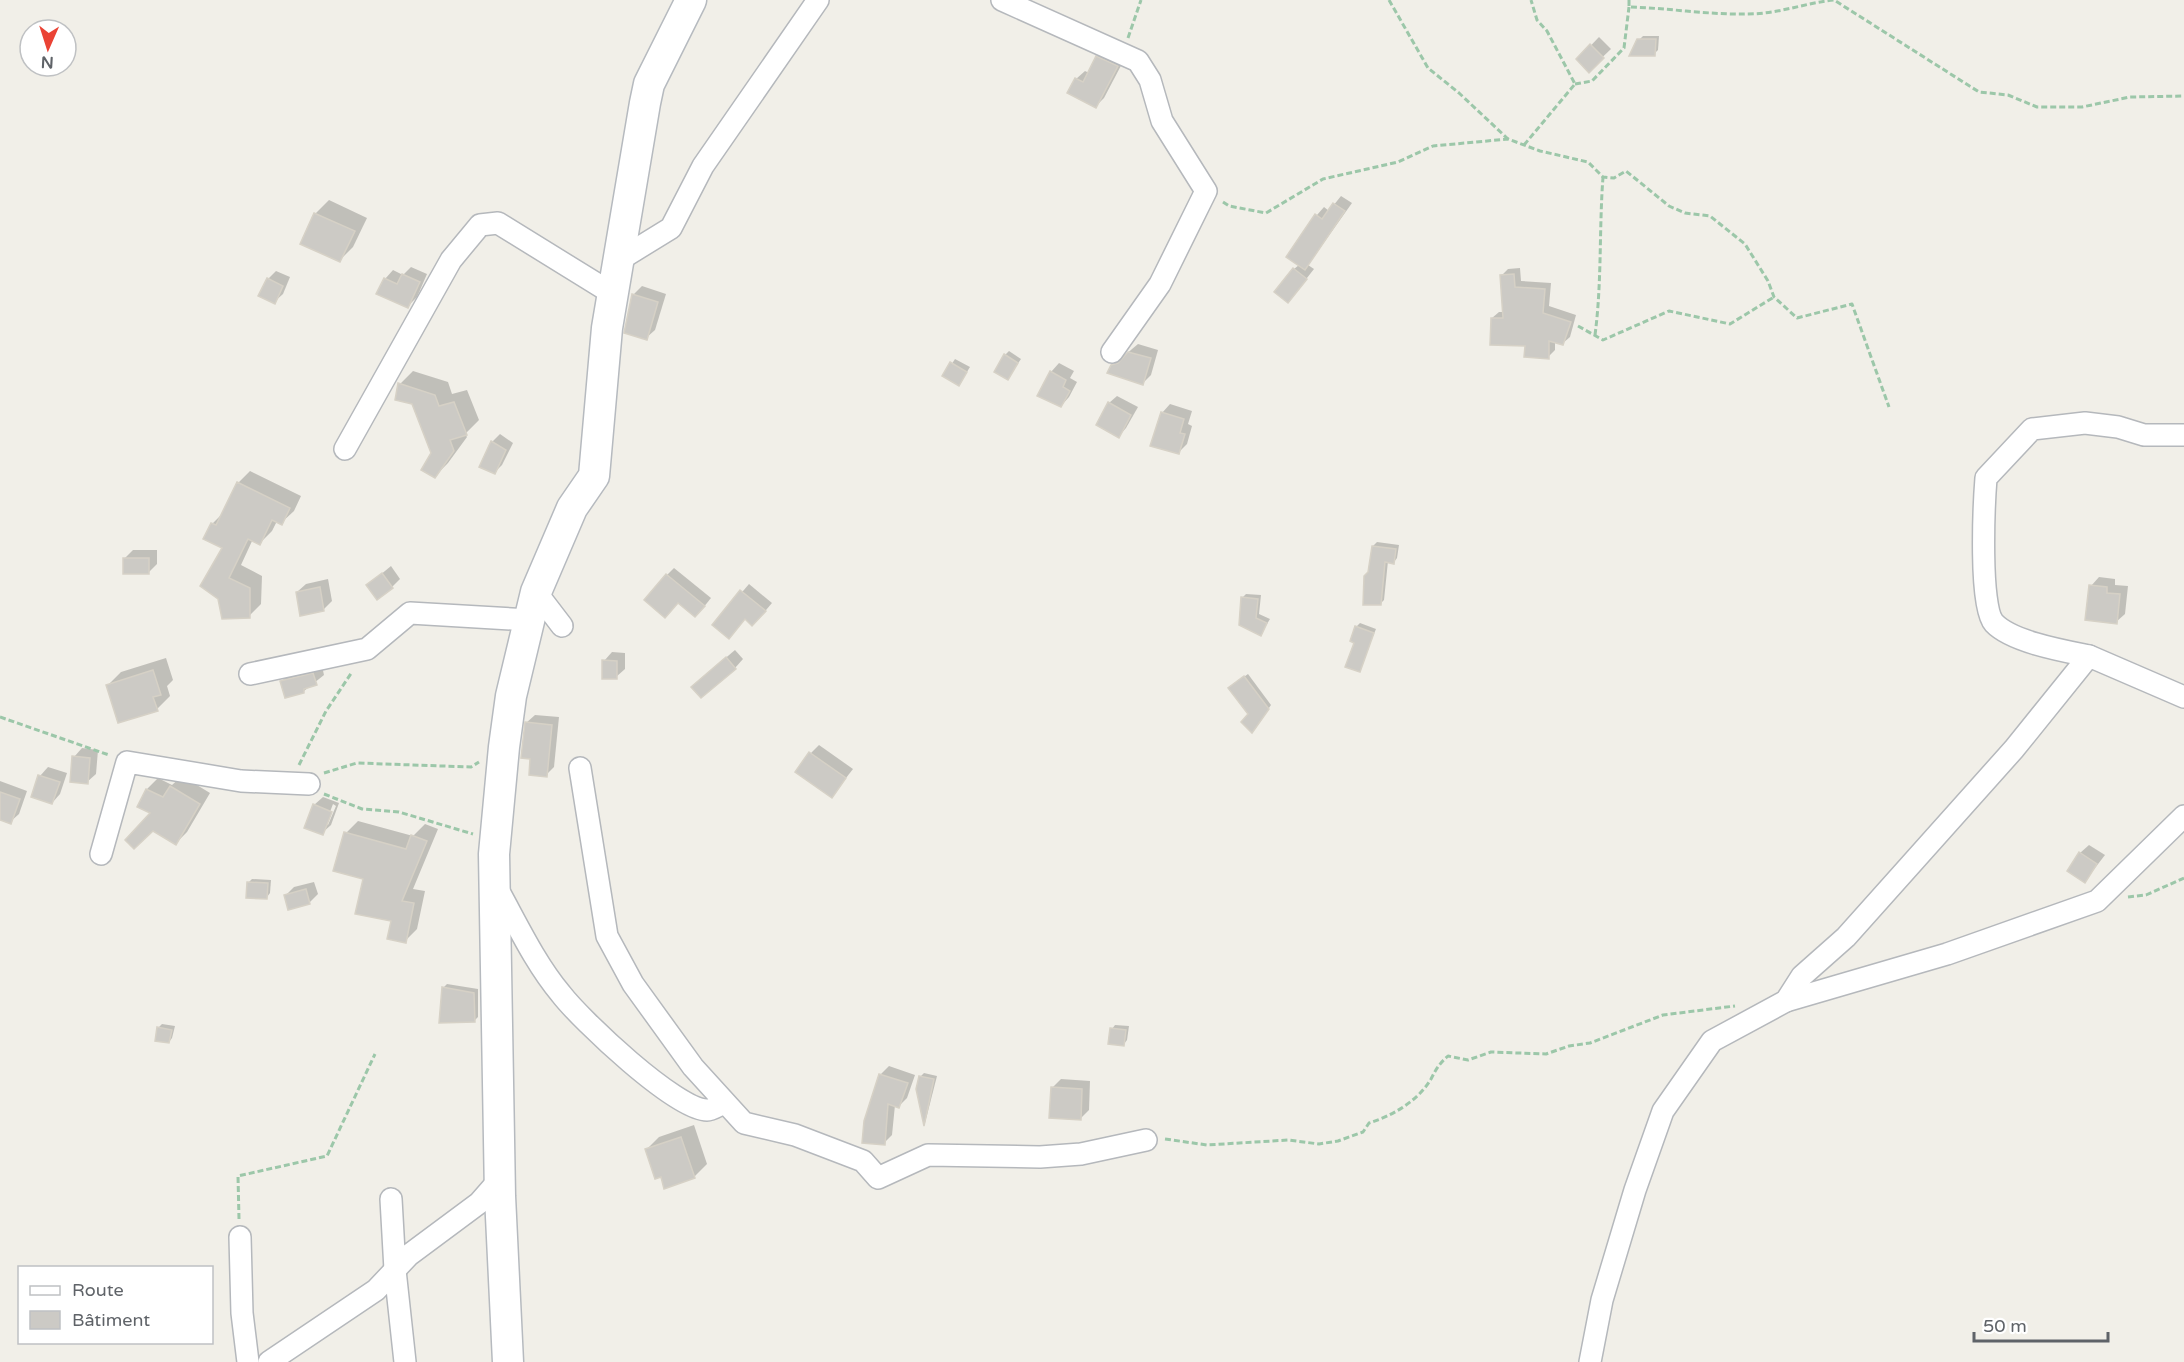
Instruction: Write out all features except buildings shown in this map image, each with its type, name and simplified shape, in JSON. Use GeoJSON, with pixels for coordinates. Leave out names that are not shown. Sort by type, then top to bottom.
{"type":"FeatureCollection","features":[{"type":"Feature","properties":{"kind":"street"},"geometry":{"type":"LineString","coordinates":[[508,1362],[500,1179],[494,854],[504,747],[511,696],[533,606],[572,508],[594,476],[607,328],[650,84],[691,0]]}},
{"type":"Feature","properties":{"kind":"street"},"geometry":{"type":"LineString","coordinates":[[619,260],[672,228],[704,166],[818,0]]}},
{"type":"Feature","properties":{"kind":"street"},"geometry":{"type":"LineString","coordinates":[[1002,0],[1138,61],[1150,80],[1162,121],[1206,191],[1160,284],[1112,352]]}},
{"type":"Feature","properties":{"kind":"street"},"geometry":{"type":"LineString","coordinates":[[345,449],[451,260],[480,225],[498,224],[613,294]]}},
{"type":"Feature","properties":{"kind":"street"},"geometry":{"type":"LineString","coordinates":[[2184,435],[2144,435],[2085,423],[2032,429],[1986,477],[1983,524],[1987,610],[1994,623],[2022,639],[2052,649],[2089,656],[2184,697]]}},
{"type":"Feature","properties":{"kind":"street"},"geometry":{"type":"LineString","coordinates":[[250,674],[367,649],[410,613],[533,606],[562,626]]}},
{"type":"Feature","properties":{"kind":"street"},"geometry":{"type":"LineString","coordinates":[[1786,1001],[1802,976],[1853,929],[2014,749],[2089,656]]}},
{"type":"Feature","properties":{"kind":"street"},"geometry":{"type":"LineString","coordinates":[[101,854],[127,762],[241,782],[300,783]]}},
{"type":"Feature","properties":{"kind":"street"},"geometry":{"type":"LineString","coordinates":[[580,768],[607,936],[633,984],[693,1067],[744,1124],[795,1135],[862,1161],[878,1178],[928,1155],[1060,1156],[1081,1154],[1146,1140]]}},
{"type":"Feature","properties":{"kind":"street"},"geometry":{"type":"LineString","coordinates":[[1590,1362],[1602,1300],[1635,1190],[1663,1111],[1712,1041],[1786,1001],[1947,954],[2097,901],[2184,816]]}},
{"type":"Feature","properties":{"kind":"street"},"geometry":{"type":"LineString","coordinates":[[495,885],[531,949],[561,995],[616,1048],[682,1102],[707,1110],[724,1104]]}},
{"type":"Feature","properties":{"kind":"street"},"geometry":{"type":"LineString","coordinates":[[269,1362],[376,1290],[409,1255],[479,1203],[500,1179]]}},
{"type":"Feature","properties":{"kind":"street"},"geometry":{"type":"LineString","coordinates":[[391,1199],[395,1270],[405,1362]]}},
{"type":"Feature","properties":{"kind":"street"},"geometry":{"type":"LineString","coordinates":[[240,1237],[242,1312],[248,1362]]}},
{"type":"Feature","properties":{"kind":"path"},"geometry":{"type":"LineString","coordinates":[[1121,54],[1141,0]]}},
{"type":"Feature","properties":{"kind":"path"},"geometry":{"type":"LineString","coordinates":[[1389,0],[1428,68],[1459,93],[1508,139],[1588,162],[1603,177],[1614,178],[1626,171],[1669,206],[1684,213],[1710,216],[1745,244],[1768,281],[1774,297],[1797,318],[1852,304],[1889,406]]}},
{"type":"Feature","properties":{"kind":"path"},"geometry":{"type":"LineString","coordinates":[[1531,0],[1536,20],[1547,31],[1575,84]]}},
{"type":"Feature","properties":{"kind":"path"},"geometry":{"type":"LineString","coordinates":[[1524,145],[1575,84],[1592,81],[1624,48],[1629,0]]}},
{"type":"Feature","properties":{"kind":"path"},"geometry":{"type":"LineString","coordinates":[[1629,7],[1747,14],[1785,11],[1810,3],[1834,0],[1979,92],[2008,95],[2037,107],[2082,107],[2130,97],[2184,96]]}},
{"type":"Feature","properties":{"kind":"path"},"geometry":{"type":"LineString","coordinates":[[1206,191],[1229,206],[1266,213],[1323,179],[1398,162],[1433,146],[1508,139]]}},
{"type":"Feature","properties":{"kind":"path"},"geometry":{"type":"LineString","coordinates":[[1595,335],[1602,267],[1599,230],[1603,177]]}},
{"type":"Feature","properties":{"kind":"path"},"geometry":{"type":"LineString","coordinates":[[1578,326],[1603,340],[1669,311],[1730,324],[1774,297]]}},
{"type":"Feature","properties":{"kind":"path"},"geometry":{"type":"LineString","coordinates":[[300,783],[326,711],[367,649]]}},
{"type":"Feature","properties":{"kind":"path"},"geometry":{"type":"LineString","coordinates":[[0,717],[127,762]]}},
{"type":"Feature","properties":{"kind":"path"},"geometry":{"type":"LineString","coordinates":[[300,783],[329,770],[357,763],[471,767],[504,747]]}},
{"type":"Feature","properties":{"kind":"path"},"geometry":{"type":"LineString","coordinates":[[300,783],[362,809],[399,812],[478,836],[494,854]]}},
{"type":"Feature","properties":{"kind":"path"},"geometry":{"type":"LineString","coordinates":[[2097,901],[2146,895],[2184,878]]}},
{"type":"Feature","properties":{"kind":"path"},"geometry":{"type":"LineString","coordinates":[[1146,1140],[1176,1139],[1207,1145],[1254,1144],[1288,1140],[1319,1144],[1338,1141],[1363,1132],[1369,1123],[1388,1117],[1412,1100],[1430,1080],[1435,1068],[1448,1056],[1468,1060],[1491,1052],[1546,1054],[1590,1042],[1663,1015],[1742,1005]]}},
{"type":"Feature","properties":{"kind":"path"},"geometry":{"type":"LineString","coordinates":[[240,1237],[238,1176],[327,1156],[375,1054]]}}]}
